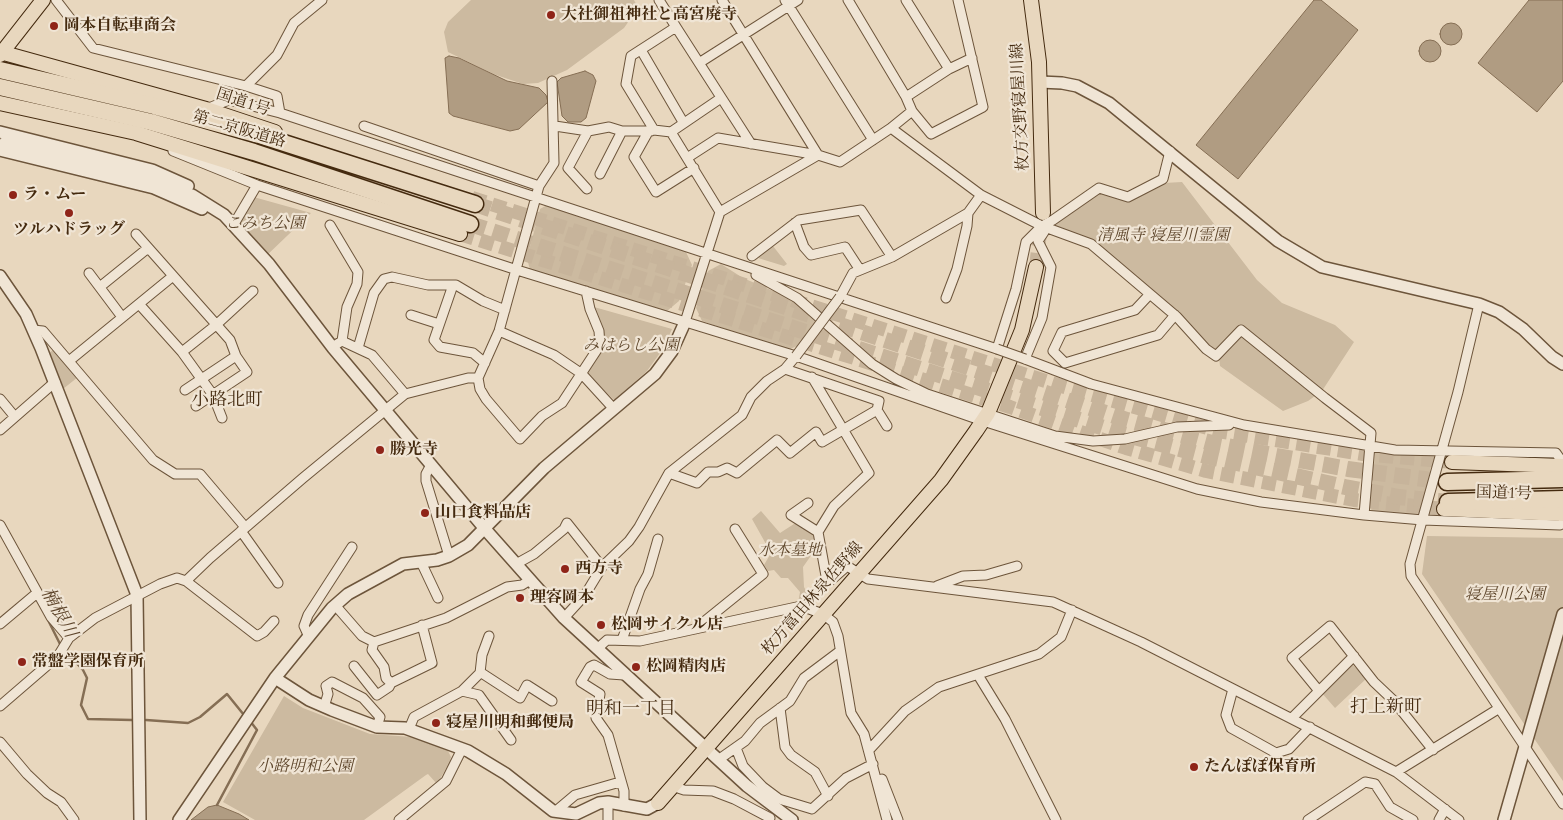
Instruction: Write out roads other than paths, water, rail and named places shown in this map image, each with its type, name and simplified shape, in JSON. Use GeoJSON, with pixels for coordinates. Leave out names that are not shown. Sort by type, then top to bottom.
{"type":"FeatureCollection","features":[{"type":"Feature","properties":{"kind":"highway","name":"第二京阪道路"},"geometry":{"type":"LineString","coordinates":[[0,70],[154,106],[259,135],[473,201]]}},
{"type":"Feature","properties":{"kind":"highway","name":"第二京阪道路"},"geometry":{"type":"LineString","coordinates":[[0,87],[150,122],[245,149],[465,229]]}},
{"type":"Feature","properties":{"kind":"highway"},"geometry":{"type":"LineString","coordinates":[[1447,482],[1563,472]]}},
{"type":"Feature","properties":{"kind":"highway"},"geometry":{"type":"LineString","coordinates":[[1446,506],[1563,499]]}},
{"type":"Feature","properties":{"kind":"main road"},"geometry":{"type":"LineString","coordinates":[[1,53],[43,0]]}},
{"type":"Feature","properties":{"kind":"main road","name":"枚方交野寝屋川線"},"geometry":{"type":"LineString","coordinates":[[1031,0],[1040,82],[1042,219]]}},
{"type":"Feature","properties":{"kind":"main road","name":"国道1号"},"geometry":{"type":"LineString","coordinates":[[1,53],[206,109],[473,201]]}},
{"type":"Feature","properties":{"kind":"main road"},"geometry":{"type":"LineString","coordinates":[[0,103],[136,133],[465,229]]}},
{"type":"Feature","properties":{"kind":"main road"},"geometry":{"type":"LineString","coordinates":[[985,417],[1022,330],[1036,267]]}},
{"type":"Feature","properties":{"kind":"main road","name":"枚方富田林泉佐野線"},"geometry":{"type":"LineString","coordinates":[[658,803],[941,480],[985,417]]}},
{"type":"Feature","properties":{"kind":"main road","name":"国道1号"},"geometry":{"type":"LineString","coordinates":[[1452,462],[1563,472]]}},
{"type":"Feature","properties":{"kind":"main road","name":"国道1号"},"geometry":{"type":"LineString","coordinates":[[1446,506],[1563,514]]}},
{"type":"Feature","properties":{"kind":"street"},"geometry":{"type":"LineString","coordinates":[[56,0],[93,48],[246,86],[277,96],[280,113]]}},
{"type":"Feature","properties":{"kind":"street"},"geometry":{"type":"LineString","coordinates":[[246,86],[277,55],[294,23],[322,0]]}},
{"type":"Feature","properties":{"kind":"street"},"geometry":{"type":"LineString","coordinates":[[659,0],[751,144]]}},
{"type":"Feature","properties":{"kind":"street"},"geometry":{"type":"LineString","coordinates":[[722,0],[818,155]]}},
{"type":"Feature","properties":{"kind":"street"},"geometry":{"type":"LineString","coordinates":[[700,63],[744,35],[786,3],[798,0]]}},
{"type":"Feature","properties":{"kind":"street"},"geometry":{"type":"LineString","coordinates":[[848,0],[906,97],[912,111],[931,134],[983,107],[958,0]]}},
{"type":"Feature","properties":{"kind":"street"},"geometry":{"type":"LineString","coordinates":[[906,0],[949,69]]}},
{"type":"Feature","properties":{"kind":"street"},"geometry":{"type":"LineString","coordinates":[[786,3],[873,140]]}},
{"type":"Feature","properties":{"kind":"street"},"geometry":{"type":"LineString","coordinates":[[651,131],[626,84],[631,56],[676,27]]}},
{"type":"Feature","properties":{"kind":"street"},"geometry":{"type":"LineString","coordinates":[[641,50],[683,122]]}},
{"type":"Feature","properties":{"kind":"street"},"geometry":{"type":"LineString","coordinates":[[906,97],[949,69],[972,58]]}},
{"type":"Feature","properties":{"kind":"street"},"geometry":{"type":"LineString","coordinates":[[552,81],[555,126],[554,163],[539,186],[499,331],[478,378],[480,389],[520,439],[542,416],[562,403],[600,345],[599,331],[590,309],[586,291]]}},
{"type":"Feature","properties":{"kind":"street"},"geometry":{"type":"LineString","coordinates":[[1040,82],[1077,86],[1109,103],[1278,241],[1322,267],[1479,304],[1499,312],[1523,329],[1552,357],[1563,364]]}},
{"type":"Feature","properties":{"kind":"street"},"geometry":{"type":"LineString","coordinates":[[555,126],[588,131],[609,127],[622,131],[671,132],[683,122],[721,98]]}},
{"type":"Feature","properties":{"kind":"street"},"geometry":{"type":"LineString","coordinates":[[206,109],[229,100],[280,113],[536,199],[997,349],[1091,384],[1244,425],[1396,450],[1556,454],[1563,472]]}},
{"type":"Feature","properties":{"kind":"street"},"geometry":{"type":"LineString","coordinates":[[687,158],[718,138],[818,155],[840,162],[891,128],[912,111]]}},
{"type":"Feature","properties":{"kind":"street"},"geometry":{"type":"LineString","coordinates":[[364,126],[539,186]]}},
{"type":"Feature","properties":{"kind":"street"},"geometry":{"type":"LineString","coordinates":[[891,128],[981,195],[1042,219],[1091,244],[1175,316],[1206,349],[1216,356],[1241,330],[1325,398],[1371,432],[1364,515]]}},
{"type":"Feature","properties":{"kind":"street"},"geometry":{"type":"LineString","coordinates":[[587,189],[568,168],[588,131]]}},
{"type":"Feature","properties":{"kind":"street"},"geometry":{"type":"LineString","coordinates":[[600,174],[622,131]]}},
{"type":"Feature","properties":{"kind":"street"},"geometry":{"type":"LineString","coordinates":[[651,131],[634,157],[656,192],[694,168]]}},
{"type":"Feature","properties":{"kind":"street"},"geometry":{"type":"LineString","coordinates":[[671,132],[720,212]]}},
{"type":"Feature","properties":{"kind":"street"},"geometry":{"type":"LineString","coordinates":[[136,133],[257,185],[517,270],[796,356],[985,417],[1197,489],[1261,502],[1364,515],[1423,520],[1560,525],[1563,523]]}},
{"type":"Feature","properties":{"kind":"street"},"geometry":{"type":"LineString","coordinates":[[2,142],[156,180],[192,195],[234,224],[338,344],[384,410],[485,530],[564,618],[624,675],[754,792],[792,820]]}},
{"type":"Feature","properties":{"kind":"street"},"geometry":{"type":"LineString","coordinates":[[997,349],[1016,289],[1026,242],[1042,219],[1099,188],[1109,189],[1128,197],[1162,179],[1170,151]]}},
{"type":"Feature","properties":{"kind":"street"},"geometry":{"type":"LineString","coordinates":[[179,820],[275,678],[335,605],[348,594],[388,570],[403,564],[449,556],[468,545],[485,530],[544,468],[655,374],[672,351],[685,322],[705,253],[720,212],[818,155]]}},
{"type":"Feature","properties":{"kind":"street"},"geometry":{"type":"LineString","coordinates":[[234,224],[257,185]]}},
{"type":"Feature","properties":{"kind":"street"},"geometry":{"type":"LineString","coordinates":[[564,618],[585,595],[602,567],[629,541],[639,527],[669,472],[742,415],[751,397],[767,381],[785,369],[840,297],[853,273],[892,257],[968,213],[981,195]]}},
{"type":"Feature","properties":{"kind":"street"},"geometry":{"type":"LineString","coordinates":[[752,256],[799,220],[861,210],[892,257]]}},
{"type":"Feature","properties":{"kind":"street"},"geometry":{"type":"LineString","coordinates":[[946,298],[957,269],[967,226],[968,213]]}},
{"type":"Feature","properties":{"kind":"street"},"geometry":{"type":"LineString","coordinates":[[1025,359],[1042,318],[1051,267],[1038,242],[1044,232],[1042,219]]}},
{"type":"Feature","properties":{"kind":"street"},"geometry":{"type":"LineString","coordinates":[[795,224],[804,247],[811,255],[845,247],[860,270]]}},
{"type":"Feature","properties":{"kind":"street"},"geometry":{"type":"LineString","coordinates":[[330,225],[358,272],[358,284],[347,307],[338,344]]}},
{"type":"Feature","properties":{"kind":"street"},"geometry":{"type":"LineString","coordinates":[[136,234],[230,340],[236,356],[247,372],[196,406]]}},
{"type":"Feature","properties":{"kind":"street"},"geometry":{"type":"LineString","coordinates":[[101,286],[148,248]]}},
{"type":"Feature","properties":{"kind":"street"},"geometry":{"type":"LineString","coordinates":[[743,266],[797,298],[872,364],[896,379],[927,394],[985,417],[1055,436],[1093,441],[1125,439],[1196,425],[1244,425]]}},
{"type":"Feature","properties":{"kind":"street"},"geometry":{"type":"LineString","coordinates":[[89,273],[101,286],[103,292],[122,317]]}},
{"type":"Feature","properties":{"kind":"street"},"geometry":{"type":"LineString","coordinates":[[69,361],[173,276]]}},
{"type":"Feature","properties":{"kind":"street"},"geometry":{"type":"LineString","coordinates":[[358,348],[370,302],[384,279],[402,277],[428,284],[453,285],[505,310]]}},
{"type":"Feature","properties":{"kind":"street"},"geometry":{"type":"LineString","coordinates":[[1,281],[26,314],[33,330],[137,595],[140,820]]}},
{"type":"Feature","properties":{"kind":"street"},"geometry":{"type":"LineString","coordinates":[[453,285],[434,340],[440,347],[473,353],[485,363]]}},
{"type":"Feature","properties":{"kind":"street"},"geometry":{"type":"LineString","coordinates":[[182,352],[216,325],[253,291]]}},
{"type":"Feature","properties":{"kind":"street"},"geometry":{"type":"LineString","coordinates":[[1150,294],[1135,310],[1062,332],[1053,351],[1065,363],[1158,335],[1175,316]]}},
{"type":"Feature","properties":{"kind":"street"},"geometry":{"type":"LineString","coordinates":[[139,304],[182,352],[213,394],[222,418]]}},
{"type":"Feature","properties":{"kind":"street"},"geometry":{"type":"LineString","coordinates":[[1479,304],[1458,392],[1410,564],[1411,576],[1563,804]]}},
{"type":"Feature","properties":{"kind":"street"},"geometry":{"type":"LineString","coordinates":[[411,315],[440,324]]}},
{"type":"Feature","properties":{"kind":"street"},"geometry":{"type":"LineString","coordinates":[[33,330],[43,331],[153,460],[175,474],[200,474],[243,529],[278,584]]}},
{"type":"Feature","properties":{"kind":"street"},"geometry":{"type":"LineString","coordinates":[[499,331],[554,355],[582,374],[613,408]]}},
{"type":"Feature","properties":{"kind":"street"},"geometry":{"type":"LineString","coordinates":[[338,344],[358,348],[376,358],[405,394]]}},
{"type":"Feature","properties":{"kind":"street"},"geometry":{"type":"LineString","coordinates":[[185,390],[236,356]]}},
{"type":"Feature","properties":{"kind":"street"},"geometry":{"type":"LineString","coordinates":[[785,369],[879,401],[877,410],[887,426]]}},
{"type":"Feature","properties":{"kind":"street"},"geometry":{"type":"LineString","coordinates":[[186,581],[243,529],[405,394],[468,378],[478,378]]}},
{"type":"Feature","properties":{"kind":"street"},"geometry":{"type":"LineString","coordinates":[[812,378],[869,473],[834,506],[818,532],[826,576],[831,580],[846,566],[868,579],[937,586],[1054,602],[1140,642],[1396,772],[1459,820]]}},
{"type":"Feature","properties":{"kind":"street"},"geometry":{"type":"LineString","coordinates":[[0,430],[55,382]]}},
{"type":"Feature","properties":{"kind":"street"},"geometry":{"type":"LineString","coordinates":[[0,399],[15,416]]}},
{"type":"Feature","properties":{"kind":"street"},"geometry":{"type":"LineString","coordinates":[[669,472],[696,483],[708,472],[718,472],[727,468],[737,473],[776,440],[790,452],[816,432],[822,442],[877,410]]}},
{"type":"Feature","properties":{"kind":"street"},"geometry":{"type":"LineString","coordinates":[[431,465],[426,474],[426,482],[449,556]]}},
{"type":"Feature","properties":{"kind":"street"},"geometry":{"type":"LineString","coordinates":[[808,504],[791,515],[818,532]]}},
{"type":"Feature","properties":{"kind":"street"},"geometry":{"type":"LineString","coordinates":[[516,564],[534,554],[564,529],[568,523],[602,567]]}},
{"type":"Feature","properties":{"kind":"street"},"geometry":{"type":"LineString","coordinates":[[0,526],[50,617],[69,638]]}},
{"type":"Feature","properties":{"kind":"street"},"geometry":{"type":"LineString","coordinates":[[692,631],[763,574],[736,529]]}},
{"type":"Feature","properties":{"kind":"street"},"geometry":{"type":"LineString","coordinates":[[622,640],[640,589],[648,574],[658,539]]}},
{"type":"Feature","properties":{"kind":"street"},"geometry":{"type":"LineString","coordinates":[[309,637],[304,626],[308,615],[352,547]]}},
{"type":"Feature","properties":{"kind":"street"},"geometry":{"type":"LineString","coordinates":[[420,562],[438,598]]}},
{"type":"Feature","properties":{"kind":"street"},"geometry":{"type":"LineString","coordinates":[[937,586],[963,576],[986,575],[1017,566]]}},
{"type":"Feature","properties":{"kind":"street"},"geometry":{"type":"LineString","coordinates":[[0,706],[58,656],[69,638],[95,618],[137,595],[177,578],[186,581],[257,636],[264,632],[274,621]]}},
{"type":"Feature","properties":{"kind":"street"},"geometry":{"type":"LineString","coordinates":[[335,605],[362,636],[374,642],[446,618],[507,587],[522,585],[530,580]]}},
{"type":"Feature","properties":{"kind":"street"},"geometry":{"type":"LineString","coordinates":[[0,624],[37,593]]}},
{"type":"Feature","properties":{"kind":"street"},"geometry":{"type":"LineString","coordinates":[[597,649],[606,640],[640,641],[802,606],[824,614],[833,622],[851,713],[864,734],[887,820]]}},
{"type":"Feature","properties":{"kind":"street"},"geometry":{"type":"LineString","coordinates":[[869,750],[905,711],[939,687],[1040,654],[1061,637],[1072,610]]}},
{"type":"Feature","properties":{"kind":"street"},"geometry":{"type":"LineString","coordinates":[[1504,820],[1563,614]]}},
{"type":"Feature","properties":{"kind":"street"},"geometry":{"type":"LineString","coordinates":[[354,666],[377,695],[392,683],[432,663],[422,625]]}},
{"type":"Feature","properties":{"kind":"street"},"geometry":{"type":"LineString","coordinates":[[1319,691],[1292,658],[1330,626],[1374,682],[1394,700],[1433,750]]}},
{"type":"Feature","properties":{"kind":"street"},"geometry":{"type":"LineString","coordinates":[[409,729],[414,717],[462,691],[480,672],[482,655],[489,636]]}},
{"type":"Feature","properties":{"kind":"street"},"geometry":{"type":"LineString","coordinates":[[374,642],[372,650],[384,667],[386,678],[392,683]]}},
{"type":"Feature","properties":{"kind":"street"},"geometry":{"type":"LineString","coordinates":[[718,760],[745,741],[760,723],[794,696],[804,678],[840,652]]}},
{"type":"Feature","properties":{"kind":"street"},"geometry":{"type":"LineString","coordinates":[[1292,718],[1354,656]]}},
{"type":"Feature","properties":{"kind":"street"},"geometry":{"type":"LineString","coordinates":[[624,675],[610,674],[594,665],[590,667],[581,682],[600,694],[596,718],[608,735],[624,791],[624,806]]}},
{"type":"Feature","properties":{"kind":"street"},"geometry":{"type":"LineString","coordinates":[[480,672],[520,698],[527,685],[552,701]]}},
{"type":"Feature","properties":{"kind":"street"},"geometry":{"type":"LineString","coordinates":[[978,675],[1005,719],[1056,820]]}},
{"type":"Feature","properties":{"kind":"street"},"geometry":{"type":"LineString","coordinates":[[275,678],[309,700],[324,707],[377,727],[409,729],[462,749],[506,774],[544,805],[556,812],[576,814],[599,803],[608,802],[647,809],[658,803]]}},
{"type":"Feature","properties":{"kind":"street"},"geometry":{"type":"LineString","coordinates":[[324,707],[328,694],[326,686],[332,682],[360,697],[380,718],[377,727]]}},
{"type":"Feature","properties":{"kind":"street"},"geometry":{"type":"LineString","coordinates":[[360,697],[370,688]]}},
{"type":"Feature","properties":{"kind":"street"},"geometry":{"type":"LineString","coordinates":[[1232,689],[1226,715],[1231,728],[1276,752],[1289,749],[1310,727]]}},
{"type":"Feature","properties":{"kind":"street"},"geometry":{"type":"LineString","coordinates":[[462,691],[479,695],[489,712],[511,740]]}},
{"type":"Feature","properties":{"kind":"street"},"geometry":{"type":"LineString","coordinates":[[780,708],[785,747],[791,755],[815,772],[828,796]]}},
{"type":"Feature","properties":{"kind":"street"},"geometry":{"type":"LineString","coordinates":[[1396,772],[1498,708]]}},
{"type":"Feature","properties":{"kind":"street"},"geometry":{"type":"LineString","coordinates":[[0,742],[47,793],[61,802],[74,820]]}},
{"type":"Feature","properties":{"kind":"street"},"geometry":{"type":"LineString","coordinates":[[736,748],[743,766],[779,799],[812,809],[846,778],[873,765]]}},
{"type":"Feature","properties":{"kind":"street"},"geometry":{"type":"LineString","coordinates":[[398,820],[446,781],[462,749]]}},
{"type":"Feature","properties":{"kind":"street"},"geometry":{"type":"LineString","coordinates":[[873,765],[881,778],[898,820]]}},
{"type":"Feature","properties":{"kind":"street"},"geometry":{"type":"LineString","coordinates":[[556,812],[574,795],[620,782]]}},
{"type":"Feature","properties":{"kind":"street"},"geometry":{"type":"LineString","coordinates":[[1308,820],[1365,782],[1375,784],[1390,807],[1413,820]]}},
{"type":"Feature","properties":{"kind":"street"},"geometry":{"type":"LineString","coordinates":[[672,786],[684,790],[713,791],[734,799],[770,818]]}},
{"type":"Feature","properties":{"kind":"street"},"geometry":{"type":"LineString","coordinates":[[608,802],[608,820]]}},
{"type":"Feature","properties":{"kind":"street"},"geometry":{"type":"LineString","coordinates":[[1438,820],[1445,809]]}},
{"type":"Feature","properties":{"kind":"waterway","name":"楠根川"},"geometry":{"type":"LineString","coordinates":[[48,620],[61,646]]}},
{"type":"Feature","properties":{"kind":"waterway","name":"楠根川"},"geometry":{"type":"LineString","coordinates":[[65,651],[83,670],[87,678],[81,705],[88,719],[132,720]]}},
{"type":"Feature","properties":{"kind":"waterway","name":"楠根川"},"geometry":{"type":"LineString","coordinates":[[146,720],[188,723],[200,717],[227,694],[244,715]]}},
{"type":"Feature","properties":{"kind":"waterway","name":"楠根川"},"geometry":{"type":"LineString","coordinates":[[217,805],[257,730],[250,721]]}},
{"type":"Feature","properties":{"kind":"tunnel"},"geometry":{"type":"LineString","coordinates":[[472,198],[1058,385],[1218,431],[1363,454],[1452,462]]}},
{"type":"Feature","properties":{"kind":"tunnel"},"geometry":{"type":"LineString","coordinates":[[475,204],[1127,420],[1212,443],[1277,456],[1348,469],[1447,482]]}},
{"type":"Feature","properties":{"kind":"tunnel"},"geometry":{"type":"LineString","coordinates":[[470,224],[1123,434],[1210,457],[1345,487],[1399,497],[1448,502]]}},
{"type":"Feature","properties":{"kind":"tunnel"},"geometry":{"type":"LineString","coordinates":[[1036,267],[1040,233]]}},
{"type":"Feature","properties":{"kind":"tunnel"},"geometry":{"type":"LineString","coordinates":[[460,234],[1010,407],[1126,448],[1206,471],[1354,500],[1444,509]]}},
{"type":"Feature","properties":{"kind":"place","name":"大社御祖神社と高宮廃寺"},"geometry":{"type":"Point","coordinates":[551,15]}},
{"type":"Feature","properties":{"kind":"place","name":"岡本自転車商会"},"geometry":{"type":"Point","coordinates":[54,26]}},
{"type":"Feature","properties":{"kind":"place","name":"ラ・ムー"},"geometry":{"type":"Point","coordinates":[13,195]}},
{"type":"Feature","properties":{"kind":"place","name":"ツルハドラッグ"},"geometry":{"type":"Point","coordinates":[69,213]}},
{"type":"Feature","properties":{"kind":"place","name":"勝光寺"},"geometry":{"type":"Point","coordinates":[380,450]}},
{"type":"Feature","properties":{"kind":"place","name":"山口食料品店"},"geometry":{"type":"Point","coordinates":[425,513]}},
{"type":"Feature","properties":{"kind":"place","name":"西方寺"},"geometry":{"type":"Point","coordinates":[565,569]}},
{"type":"Feature","properties":{"kind":"place","name":"理容岡本"},"geometry":{"type":"Point","coordinates":[520,598]}},
{"type":"Feature","properties":{"kind":"place","name":"松岡サイクル店"},"geometry":{"type":"Point","coordinates":[601,625]}},
{"type":"Feature","properties":{"kind":"place","name":"常盤学園保育所"},"geometry":{"type":"Point","coordinates":[22,662]}},
{"type":"Feature","properties":{"kind":"place","name":"松岡精肉店"},"geometry":{"type":"Point","coordinates":[636,667]}},
{"type":"Feature","properties":{"kind":"place","name":"寝屋川明和郵便局"},"geometry":{"type":"Point","coordinates":[436,723]}},
{"type":"Feature","properties":{"kind":"place","name":"たんぽぽ保育所"},"geometry":{"type":"Point","coordinates":[1194,767]}},
{"type":"Feature","properties":{"kind":"district","name":"小路北町"},"geometry":{"type":"Point","coordinates":[227,401]}},
{"type":"Feature","properties":{"kind":"district","name":"打上新町"},"geometry":{"type":"Point","coordinates":[1386,708]}},
{"type":"Feature","properties":{"kind":"district","name":"明和一丁目"},"geometry":{"type":"Point","coordinates":[631,710]}},
{"type":"Feature","properties":{"kind":"park label","name":"こみち公園"},"geometry":{"type":"Point","coordinates":[265,224]}},
{"type":"Feature","properties":{"kind":"park label","name":"清風寺 寝屋川霊園"},"geometry":{"type":"Point","coordinates":[1163,236]}},
{"type":"Feature","properties":{"kind":"park label","name":"みはらし公園"},"geometry":{"type":"Point","coordinates":[631,346]}},
{"type":"Feature","properties":{"kind":"park label","name":"水本墓地"},"geometry":{"type":"Point","coordinates":[790,551]}},
{"type":"Feature","properties":{"kind":"park label","name":"寝屋川公園"},"geometry":{"type":"Point","coordinates":[1505,595]}},
{"type":"Feature","properties":{"kind":"park label","name":"小路明和公園"},"geometry":{"type":"Point","coordinates":[305,767]}}]}
